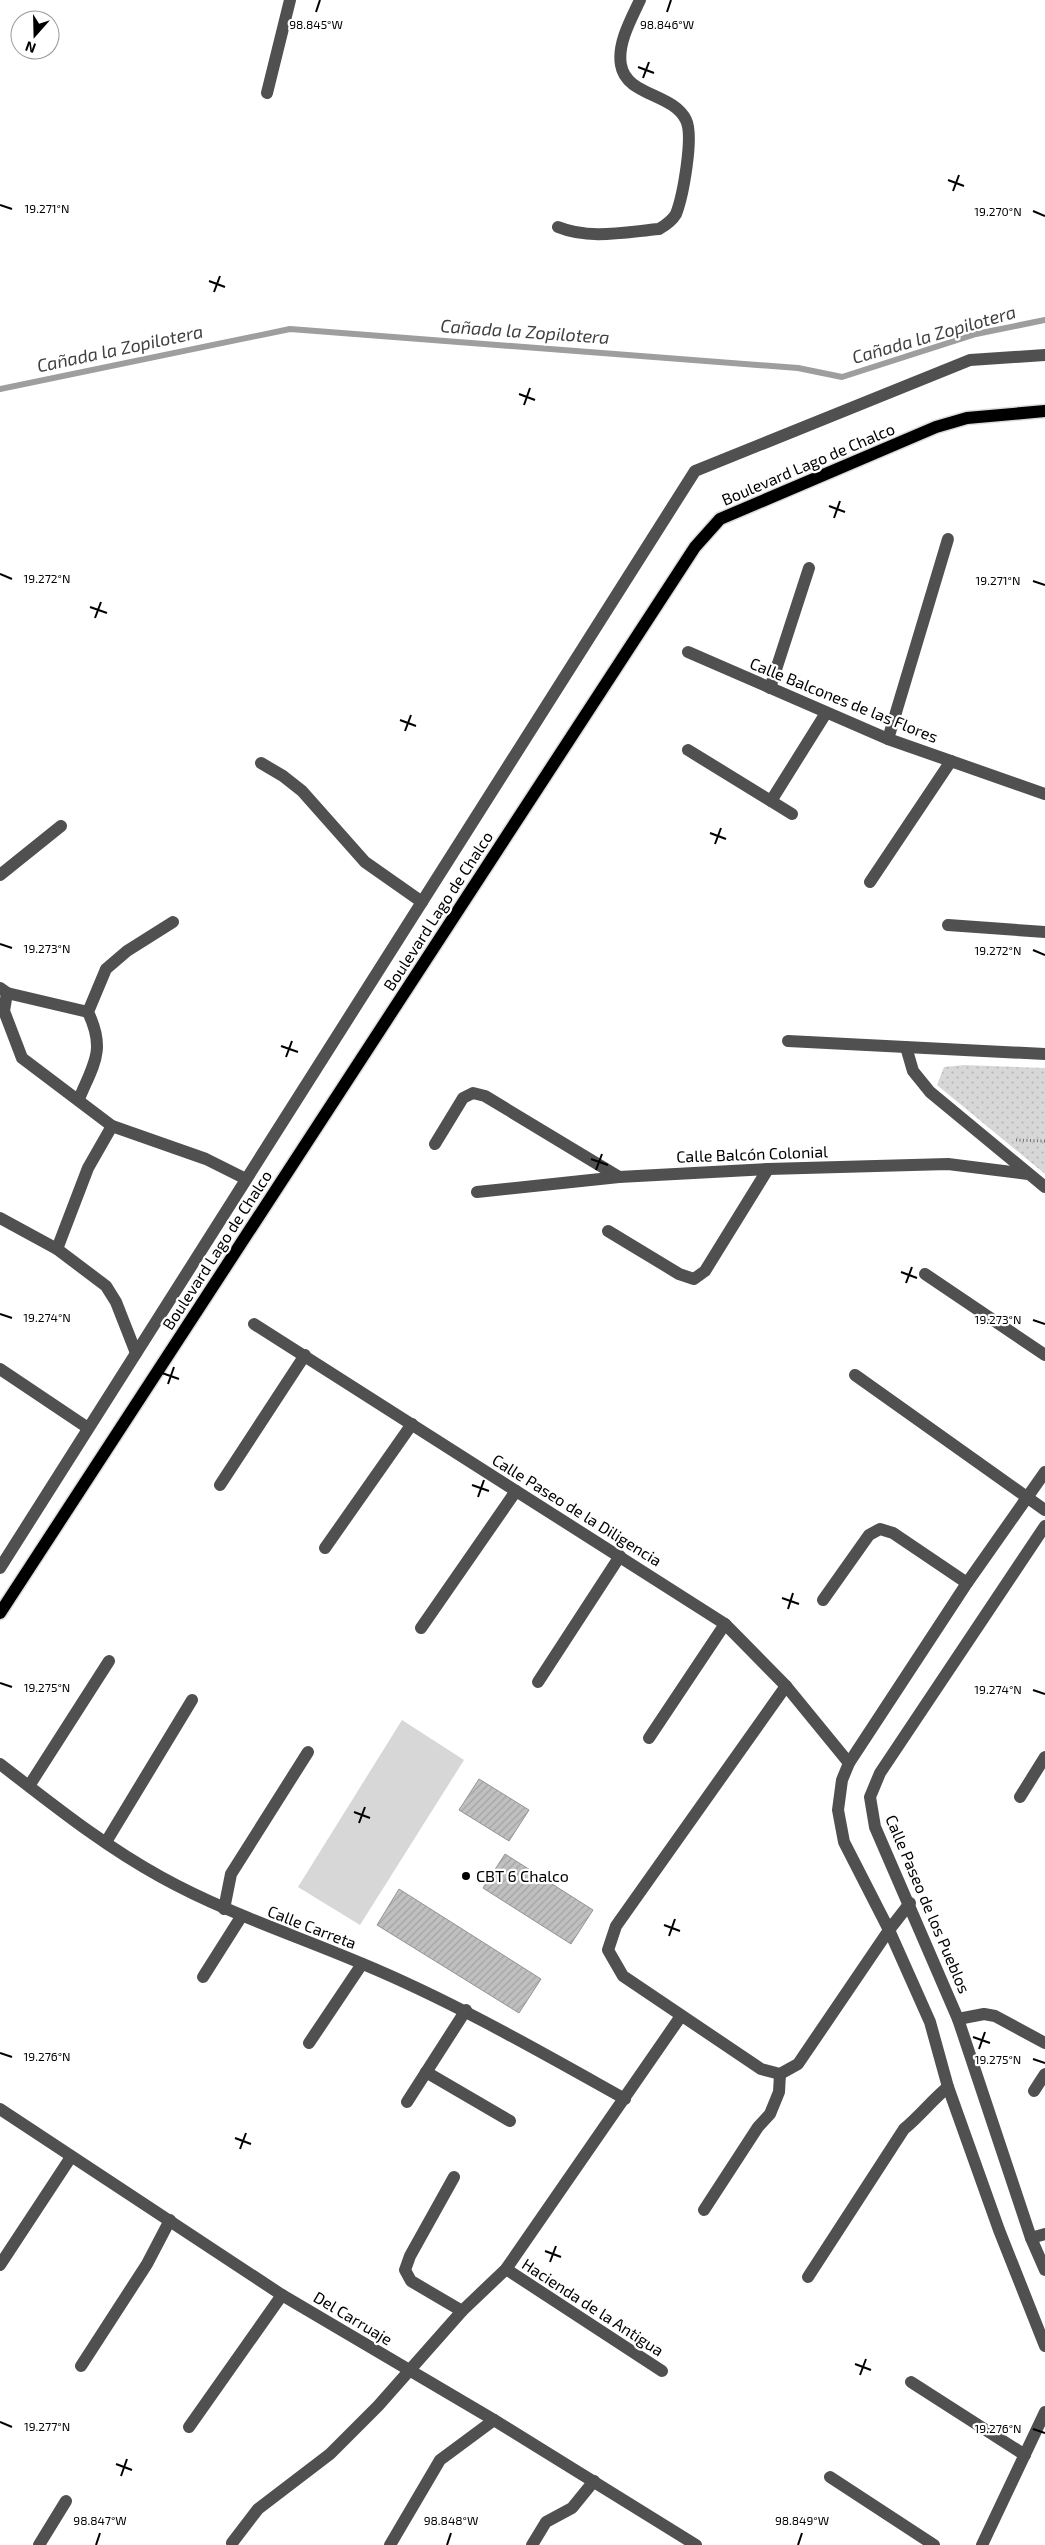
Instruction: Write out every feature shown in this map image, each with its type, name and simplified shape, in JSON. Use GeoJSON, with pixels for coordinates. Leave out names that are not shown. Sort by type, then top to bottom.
{"type":"FeatureCollection","features":[{"type":"Feature","properties":{"kind":"main road","name":"Boulevard Lago de Chalco"},"geometry":{"type":"LineString","coordinates":[[0,1613],[695,547],[720,519],[936,427],[966,418],[1045,411]]}},
{"type":"Feature","properties":{"kind":"street"},"geometry":{"type":"LineString","coordinates":[[267,93],[290,0]]}},
{"type":"Feature","properties":{"kind":"street"},"geometry":{"type":"LineString","coordinates":[[558,227],[574,233],[590,235],[660,229],[668,224],[675,215],[685,181],[689,144],[687,121],[677,109],[629,82],[621,66],[622,45],[640,0]]}},
{"type":"Feature","properties":{"kind":"street"},"geometry":{"type":"LineString","coordinates":[[0,1568],[695,471],[970,360],[1045,355]]}},
{"type":"Feature","properties":{"kind":"street"},"geometry":{"type":"LineString","coordinates":[[888,739],[948,539]]}},
{"type":"Feature","properties":{"kind":"street"},"geometry":{"type":"LineString","coordinates":[[770,688],[809,568]]}},
{"type":"Feature","properties":{"kind":"street","name":"Calle Balcones de las Flores"},"geometry":{"type":"LineString","coordinates":[[688,652],[888,739],[1045,794]]}},
{"type":"Feature","properties":{"kind":"street"},"geometry":{"type":"LineString","coordinates":[[771,801],[826,713]]}},
{"type":"Feature","properties":{"kind":"street"},"geometry":{"type":"LineString","coordinates":[[688,750],[792,814]]}},
{"type":"Feature","properties":{"kind":"street"},"geometry":{"type":"LineString","coordinates":[[870,882],[951,760]]}},
{"type":"Feature","properties":{"kind":"street"},"geometry":{"type":"LineString","coordinates":[[261,763],[302,790],[365,862],[422,902]]}},
{"type":"Feature","properties":{"kind":"street"},"geometry":{"type":"LineString","coordinates":[[0,875],[61,826]]}},
{"type":"Feature","properties":{"kind":"street"},"geometry":{"type":"LineString","coordinates":[[79,1099],[97,1056],[96,1031],[88,1012],[106,969],[127,951],[174,922]]}},
{"type":"Feature","properties":{"kind":"street"},"geometry":{"type":"LineString","coordinates":[[948,925],[1045,932]]}},
{"type":"Feature","properties":{"kind":"street"},"geometry":{"type":"LineString","coordinates":[[88,1012],[4,990],[4,1011],[22,1058],[79,1099],[112,1126],[206,1159],[246,1179]]}},
{"type":"Feature","properties":{"kind":"street"},"geometry":{"type":"LineString","coordinates":[[788,1041],[1045,1054]]}},
{"type":"Feature","properties":{"kind":"street","name":"Calle Balcón Colonial"},"geometry":{"type":"LineString","coordinates":[[906,1047],[913,1071],[930,1092],[1045,1186]]}},
{"type":"Feature","properties":{"kind":"street"},"geometry":{"type":"LineString","coordinates":[[435,1144],[463,1098],[473,1093],[485,1096],[619,1177]]}},
{"type":"Feature","properties":{"kind":"street"},"geometry":{"type":"LineString","coordinates":[[57,1249],[88,1168],[112,1126]]}},
{"type":"Feature","properties":{"kind":"street","name":"Calle Balcón Colonial"},"geometry":{"type":"LineString","coordinates":[[477,1192],[619,1177],[768,1169],[948,1164],[1028,1174]]}},
{"type":"Feature","properties":{"kind":"street"},"geometry":{"type":"LineString","coordinates":[[608,1231],[679,1274],[694,1279],[705,1271],[768,1169]]}},
{"type":"Feature","properties":{"kind":"street"},"geometry":{"type":"LineString","coordinates":[[0,1218],[57,1249],[106,1286],[116,1302],[136,1353]]}},
{"type":"Feature","properties":{"kind":"street"},"geometry":{"type":"LineString","coordinates":[[924,1274],[1045,1355]]}},
{"type":"Feature","properties":{"kind":"street","name":"Calle Paseo de la Diligencia"},"geometry":{"type":"LineString","coordinates":[[254,1324],[725,1624],[786,1686],[849,1763]]}},
{"type":"Feature","properties":{"kind":"street"},"geometry":{"type":"LineString","coordinates":[[220,1484],[305,1355]]}},
{"type":"Feature","properties":{"kind":"street"},"geometry":{"type":"LineString","coordinates":[[0,1370],[88,1428]]}},
{"type":"Feature","properties":{"kind":"street"},"geometry":{"type":"LineString","coordinates":[[855,1374],[1045,1510]]}},
{"type":"Feature","properties":{"kind":"street"},"geometry":{"type":"LineString","coordinates":[[325,1548],[412,1424]]}},
{"type":"Feature","properties":{"kind":"street"},"geometry":{"type":"LineString","coordinates":[[1045,1472],[1029,1498],[967,1583],[849,1763],[842,1780],[838,1810],[844,1842],[889,1930],[930,2022],[948,2087],[998,2230],[1045,2346]]}},
{"type":"Feature","properties":{"kind":"street"},"geometry":{"type":"LineString","coordinates":[[421,1628],[516,1491]]}},
{"type":"Feature","properties":{"kind":"street","name":"Calle Paseo de los Pueblos"},"geometry":{"type":"LineString","coordinates":[[1045,1526],[880,1773],[870,1797],[875,1827],[910,1903],[958,2019],[1031,2238],[1045,2270]]}},
{"type":"Feature","properties":{"kind":"street"},"geometry":{"type":"LineString","coordinates":[[823,1600],[869,1535],[880,1529],[892,1533],[967,1583]]}},
{"type":"Feature","properties":{"kind":"street"},"geometry":{"type":"LineString","coordinates":[[538,1682],[620,1556]]}},
{"type":"Feature","properties":{"kind":"street"},"geometry":{"type":"LineString","coordinates":[[648,1738],[725,1624]]}},
{"type":"Feature","properties":{"kind":"street"},"geometry":{"type":"LineString","coordinates":[[29,1786],[109,1661]]}},
{"type":"Feature","properties":{"kind":"street"},"geometry":{"type":"LineString","coordinates":[[786,1686],[616,1926],[608,1950],[623,1976],[761,2069],[780,2074],[798,2064],[889,1930],[910,1903]]}},
{"type":"Feature","properties":{"kind":"street"},"geometry":{"type":"LineString","coordinates":[[106,1842],[192,1700]]}},
{"type":"Feature","properties":{"kind":"street"},"geometry":{"type":"LineString","coordinates":[[224,1909],[231,1874],[308,1752]]}},
{"type":"Feature","properties":{"kind":"street"},"geometry":{"type":"LineString","coordinates":[[1020,1797],[1045,1757]]}},
{"type":"Feature","properties":{"kind":"street","name":"Calle Carreta"},"geometry":{"type":"LineString","coordinates":[[0,1764],[106,1842],[160,1877],[241,1917],[362,1964],[466,2010],[625,2099]]}},
{"type":"Feature","properties":{"kind":"street"},"geometry":{"type":"LineString","coordinates":[[203,1977],[241,1917]]}},
{"type":"Feature","properties":{"kind":"street"},"geometry":{"type":"LineString","coordinates":[[309,2043],[362,1964]]}},
{"type":"Feature","properties":{"kind":"street"},"geometry":{"type":"LineString","coordinates":[[407,2102],[466,2010]]}},
{"type":"Feature","properties":{"kind":"street"},"geometry":{"type":"LineString","coordinates":[[958,2019],[984,2014],[996,2016],[1045,2043]]}},
{"type":"Feature","properties":{"kind":"street"},"geometry":{"type":"LineString","coordinates":[[232,2542],[258,2509],[330,2454],[378,2406],[462,2311],[506,2269],[681,2016]]}},
{"type":"Feature","properties":{"kind":"street"},"geometry":{"type":"LineString","coordinates":[[426,2072],[510,2121]]}},
{"type":"Feature","properties":{"kind":"street"},"geometry":{"type":"LineString","coordinates":[[704,2210],[758,2127],[770,2114],[779,2092],[780,2074]]}},
{"type":"Feature","properties":{"kind":"street"},"geometry":{"type":"LineString","coordinates":[[1034,2091],[1045,2074]]}},
{"type":"Feature","properties":{"kind":"street"},"geometry":{"type":"LineString","coordinates":[[808,2278],[904,2129],[922,2114],[935,2097],[948,2087]]}},
{"type":"Feature","properties":{"kind":"street","name":"Del Carruaje"},"geometry":{"type":"LineString","coordinates":[[0,2109],[282,2295],[494,2420],[696,2545]]}},
{"type":"Feature","properties":{"kind":"street"},"geometry":{"type":"LineString","coordinates":[[0,2265],[71,2156]]}},
{"type":"Feature","properties":{"kind":"street"},"geometry":{"type":"LineString","coordinates":[[454,2177],[410,2256],[405,2270],[411,2281],[462,2311]]}},
{"type":"Feature","properties":{"kind":"street"},"geometry":{"type":"LineString","coordinates":[[80,2366],[147,2264],[170,2220]]}},
{"type":"Feature","properties":{"kind":"street"},"geometry":{"type":"LineString","coordinates":[[1031,2238],[1045,2234]]}},
{"type":"Feature","properties":{"kind":"street","name":"Hacienda de la Antigua"},"geometry":{"type":"LineString","coordinates":[[506,2269],[662,2371]]}},
{"type":"Feature","properties":{"kind":"street"},"geometry":{"type":"LineString","coordinates":[[189,2427],[282,2295]]}},
{"type":"Feature","properties":{"kind":"street"},"geometry":{"type":"LineString","coordinates":[[911,2382],[1025,2455]]}},
{"type":"Feature","properties":{"kind":"street"},"geometry":{"type":"LineString","coordinates":[[982,2545],[1045,2412]]}},
{"type":"Feature","properties":{"kind":"street"},"geometry":{"type":"LineString","coordinates":[[390,2545],[440,2460],[494,2420]]}},
{"type":"Feature","properties":{"kind":"street"},"geometry":{"type":"LineString","coordinates":[[830,2476],[934,2545]]}},
{"type":"Feature","properties":{"kind":"street"},"geometry":{"type":"LineString","coordinates":[[532,2545],[546,2522],[572,2508],[594,2481]]}},
{"type":"Feature","properties":{"kind":"street"},"geometry":{"type":"LineString","coordinates":[[38,2545],[66,2501]]}},
{"type":"Feature","properties":{"kind":"shaded area"},"geometry":{"type":"Polygon","coordinates":[[[964,1065],[1045,1068],[1045,1174],[937,1085],[944,1067],[964,1065]]]}},
{"type":"Feature","properties":{"kind":"shaded area"},"geometry":{"type":"Polygon","coordinates":[[[402,1720],[464,1760],[360,1925],[298,1887],[402,1720]]]}},
{"type":"Feature","properties":{"kind":"building"},"geometry":{"type":"Polygon","coordinates":[[[479,1779],[529,1810],[509,1841],[459,1810],[479,1779]]]}},
{"type":"Feature","properties":{"kind":"building"},"geometry":{"type":"Polygon","coordinates":[[[505,1854],[593,1910],[571,1944],[483,1888],[505,1854]]]}},
{"type":"Feature","properties":{"kind":"building"},"geometry":{"type":"Polygon","coordinates":[[[399,1889],[541,1979],[519,2013],[377,1925],[399,1889]]]}},
{"type":"Feature","properties":{"kind":"waterway","name":"Cañada la Zopilotera"},"geometry":{"type":"LineString","coordinates":[[0,389],[290,329],[798,368],[842,377],[976,334],[1045,320]]}},
{"type":"Feature","properties":{"kind":"place","name":"CBT 6 Chalco"},"geometry":{"type":"Point","coordinates":[466,1876]}}]}
